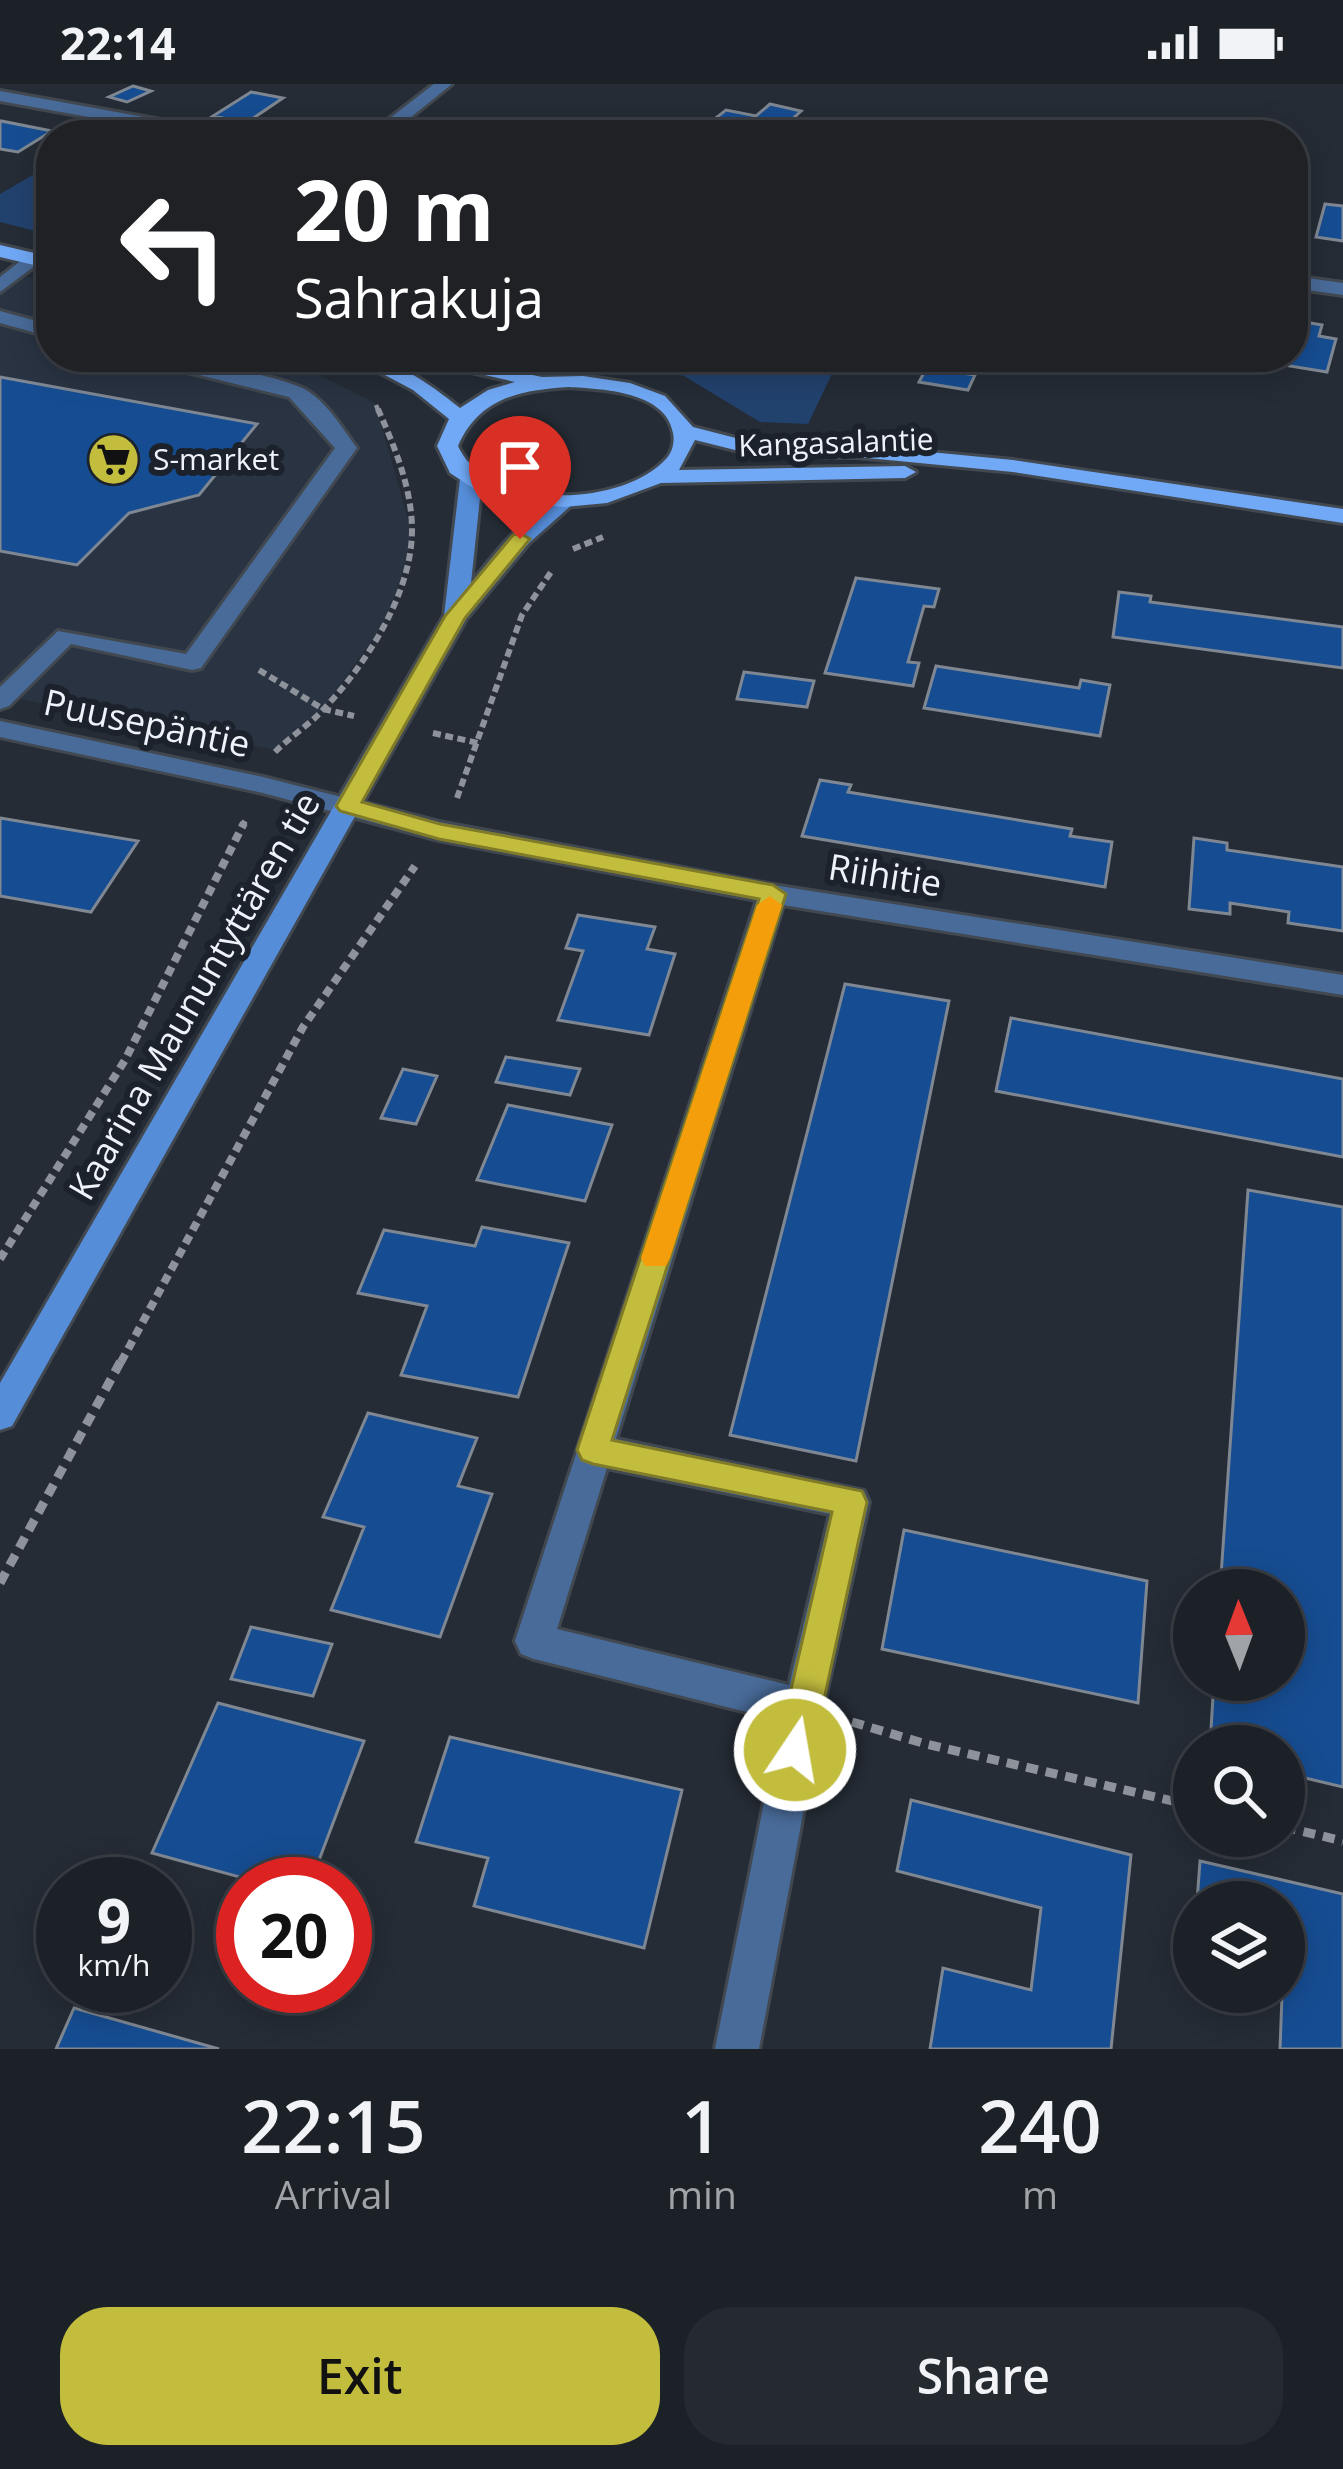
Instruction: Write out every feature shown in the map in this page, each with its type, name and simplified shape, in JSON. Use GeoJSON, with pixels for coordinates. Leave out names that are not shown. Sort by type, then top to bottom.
{"type":"FeatureCollection","features":[{"type":"Feature","properties":{"kind":"main road"},"geometry":{"type":"LineString","coordinates":[[0,251],[36,259]]}},
{"type":"Feature","properties":{"kind":"main road"},"geometry":{"type":"LineString","coordinates":[[392,372],[420,386],[460,418]]}},
{"type":"Feature","properties":{"kind":"main road"},"geometry":{"type":"LineString","coordinates":[[494,372],[546,382],[593,382],[635,391],[668,408],[684,431],[681,456],[661,476]]}},
{"type":"Feature","properties":{"kind":"main road"},"geometry":{"type":"LineString","coordinates":[[471,479],[449,449],[460,418],[502,392],[546,382]]}},
{"type":"Feature","properties":{"kind":"main road","name":"Kangasalantie"},"geometry":{"type":"LineString","coordinates":[[684,431],[759,450],[857,452],[1013,466],[1343,515]]}},
{"type":"Feature","properties":{"kind":"main road","name":"Kangasalantie"},"geometry":{"type":"LineString","coordinates":[[471,479],[520,498],[564,502],[628,492],[661,476],[1013,466]]}},
{"type":"Feature","properties":{"kind":"main road","name":"Kaarina Maununtyttären tie"},"geometry":{"type":"LineString","coordinates":[[456,616],[471,479]]}},
{"type":"Feature","properties":{"kind":"main road","name":"Kaarina Maununtyttären tie"},"geometry":{"type":"LineString","coordinates":[[0,1415],[456,616],[520,539],[564,502]]}},
{"type":"Feature","properties":{"kind":"street"},"geometry":{"type":"LineString","coordinates":[[398,120],[444,84]]}},
{"type":"Feature","properties":{"kind":"street"},"geometry":{"type":"LineString","coordinates":[[0,96],[133,120]]}},
{"type":"Feature","properties":{"kind":"street"},"geometry":{"type":"LineString","coordinates":[[0,286],[36,265]]}},
{"type":"Feature","properties":{"kind":"street"},"geometry":{"type":"LineString","coordinates":[[1308,284],[1343,290]]}},
{"type":"Feature","properties":{"kind":"street"},"geometry":{"type":"LineString","coordinates":[[0,317],[36,327]]}},
{"type":"Feature","properties":{"kind":"street"},"geometry":{"type":"LineString","coordinates":[[0,701],[66,636],[192,664],[346,448],[296,392],[205,372]]}},
{"type":"Feature","properties":{"kind":"street","name":"Puusepäntie"},"geometry":{"type":"LineString","coordinates":[[0,729],[348,806]]}},
{"type":"Feature","properties":{"kind":"street","name":"Riihitie"},"geometry":{"type":"LineString","coordinates":[[348,806],[439,831],[773,894],[1343,985]]}},
{"type":"Feature","properties":{"kind":"street"},"geometry":{"type":"LineString","coordinates":[[773,894],[534,1641],[803,1707]]}},
{"type":"Feature","properties":{"kind":"street"},"geometry":{"type":"LineString","coordinates":[[593,1450],[851,1502],[803,1707],[737,2049]]}},
{"type":"Feature","properties":{"kind":"path"},"geometry":{"type":"LineString","coordinates":[[0,1258],[125,1060],[263,785],[275,750],[323,709],[384,624],[412,533]]}},
{"type":"Feature","properties":{"kind":"path"},"geometry":{"type":"LineString","coordinates":[[0,1583],[303,1027],[439,831],[478,743],[522,615],[563,553]]}},
{"type":"Feature","properties":{"kind":"path"},"geometry":{"type":"LineString","coordinates":[[259,670],[323,709]]}},
{"type":"Feature","properties":{"kind":"path"},"geometry":{"type":"LineString","coordinates":[[803,1707],[926,1744],[1173,1801]]}},
{"type":"Feature","properties":{"kind":"path"},"geometry":{"type":"LineString","coordinates":[[1305,1832],[1343,1841]]}},
{"type":"Feature","properties":{"kind":"shaded area"},"geometry":{"type":"Polygon","coordinates":[[[36,173],[36,231],[0,222],[0,194],[36,173]]]}},
{"type":"Feature","properties":{"kind":"shaded area"},"geometry":{"type":"Polygon","coordinates":[[[14,273],[36,278],[36,372],[313,372],[375,403],[412,533],[402,576],[384,624],[323,709],[275,750],[0,695],[0,286],[14,273]]]}},
{"type":"Feature","properties":{"kind":"shaded area"},"geometry":{"type":"Polygon","coordinates":[[[667,372],[833,372],[808,424],[760,422],[684,376],[667,372]]]}},
{"type":"Feature","properties":{"kind":"building"},"geometry":{"type":"Polygon","coordinates":[[[133,86],[151,91],[127,102],[109,97],[133,86]]]}},
{"type":"Feature","properties":{"kind":"building"},"geometry":{"type":"Polygon","coordinates":[[[251,92],[283,98],[250,120],[213,116],[251,92]]]}},
{"type":"Feature","properties":{"kind":"building"},"geometry":{"type":"Polygon","coordinates":[[[770,104],[801,111],[791,120],[713,120],[726,110],[756,116],[770,104]]]}},
{"type":"Feature","properties":{"kind":"building"},"geometry":{"type":"Polygon","coordinates":[[[1,121],[36,128],[36,141],[18,152],[0,149],[1,121]]]}},
{"type":"Feature","properties":{"kind":"building"},"geometry":{"type":"Polygon","coordinates":[[[1325,204],[1343,206],[1343,241],[1316,237],[1325,204]]]}},
{"type":"Feature","properties":{"kind":"building"},"geometry":{"type":"Polygon","coordinates":[[[1308,323],[1322,325],[1319,336],[1336,339],[1327,372],[1308,369],[1308,323]]]}},
{"type":"Feature","properties":{"kind":"building"},"geometry":{"type":"Polygon","coordinates":[[[924,372],[975,375],[968,390],[919,382],[924,372]]]}},
{"type":"Feature","properties":{"kind":"building","name":"S-market"},"geometry":{"type":"Polygon","coordinates":[[[0,377],[257,424],[199,495],[129,513],[77,565],[0,551],[0,377]]]}},
{"type":"Feature","properties":{"kind":"building"},"geometry":{"type":"Polygon","coordinates":[[[856,578],[939,589],[934,607],[924,606],[908,662],[919,663],[913,686],[825,673],[856,578]]]}},
{"type":"Feature","properties":{"kind":"building"},"geometry":{"type":"Polygon","coordinates":[[[1119,592],[1151,596],[1150,602],[1343,627],[1343,668],[1113,637],[1119,592]]]}},
{"type":"Feature","properties":{"kind":"building"},"geometry":{"type":"Polygon","coordinates":[[[936,666],[1079,688],[1081,680],[1110,685],[1100,736],[924,708],[936,666]]]}},
{"type":"Feature","properties":{"kind":"building"},"geometry":{"type":"Polygon","coordinates":[[[744,672],[814,681],[807,707],[737,699],[744,672]]]}},
{"type":"Feature","properties":{"kind":"building"},"geometry":{"type":"Polygon","coordinates":[[[820,780],[851,785],[848,792],[1072,829],[1070,836],[1112,842],[1105,887],[802,836],[820,780]]]}},
{"type":"Feature","properties":{"kind":"building"},"geometry":{"type":"Polygon","coordinates":[[[0,818],[138,841],[91,912],[0,896],[0,818]]]}},
{"type":"Feature","properties":{"kind":"building"},"geometry":{"type":"Polygon","coordinates":[[[1194,838],[1227,843],[1227,850],[1343,867],[1343,931],[1288,923],[1289,912],[1230,903],[1230,914],[1189,909],[1194,838]]]}},
{"type":"Feature","properties":{"kind":"building"},"geometry":{"type":"Polygon","coordinates":[[[578,915],[655,927],[647,949],[675,954],[649,1035],[558,1020],[583,951],[566,948],[578,915]]]}},
{"type":"Feature","properties":{"kind":"building"},"geometry":{"type":"Polygon","coordinates":[[[845,984],[949,1001],[856,1461],[730,1435],[845,984]]]}},
{"type":"Feature","properties":{"kind":"building"},"geometry":{"type":"Polygon","coordinates":[[[1011,1018],[1343,1079],[1343,1157],[996,1091],[1011,1018]]]}},
{"type":"Feature","properties":{"kind":"building"},"geometry":{"type":"Polygon","coordinates":[[[506,1057],[580,1069],[570,1095],[496,1082],[506,1057]]]}},
{"type":"Feature","properties":{"kind":"building"},"geometry":{"type":"Polygon","coordinates":[[[403,1069],[437,1076],[416,1124],[381,1118],[403,1069]]]}},
{"type":"Feature","properties":{"kind":"building"},"geometry":{"type":"Polygon","coordinates":[[[508,1105],[612,1125],[585,1201],[477,1180],[508,1105]]]}},
{"type":"Feature","properties":{"kind":"building"},"geometry":{"type":"Polygon","coordinates":[[[1248,1190],[1343,1207],[1343,1787],[1305,1778],[1305,1725],[1211,1725],[1213,1701],[1305,1701],[1305,1569],[1221,1569],[1248,1190]]]}},
{"type":"Feature","properties":{"kind":"building"},"geometry":{"type":"Polygon","coordinates":[[[482,1227],[569,1243],[518,1397],[401,1375],[427,1306],[358,1293],[384,1230],[475,1246],[482,1227]]]}},
{"type":"Feature","properties":{"kind":"building"},"geometry":{"type":"Polygon","coordinates":[[[368,1413],[477,1438],[458,1486],[492,1494],[440,1637],[331,1610],[364,1527],[323,1517],[368,1413]]]}},
{"type":"Feature","properties":{"kind":"building"},"geometry":{"type":"Polygon","coordinates":[[[904,1530],[1147,1581],[1138,1703],[882,1649],[904,1530]]]}},
{"type":"Feature","properties":{"kind":"building"},"geometry":{"type":"Polygon","coordinates":[[[251,1627],[332,1644],[313,1696],[231,1679],[251,1627]]]}},
{"type":"Feature","properties":{"kind":"building"},"geometry":{"type":"Polygon","coordinates":[[[218,1703],[364,1741],[320,1857],[216,1857],[216,1871],[192,1864],[192,1857],[152,1853],[218,1703]]]}},
{"type":"Feature","properties":{"kind":"building"},"geometry":{"type":"Polygon","coordinates":[[[450,1737],[682,1790],[644,1948],[474,1906],[488,1858],[416,1842],[450,1737]]]}},
{"type":"Feature","properties":{"kind":"building"},"geometry":{"type":"Polygon","coordinates":[[[911,1800],[1131,1855],[1111,2049],[930,2049],[943,1968],[1031,1990],[1041,1908],[897,1871],[911,1800]]]}},
{"type":"Feature","properties":{"kind":"building"},"geometry":{"type":"Polygon","coordinates":[[[1200,1861],[1287,1881],[1199,1881],[1200,1861]]]}},
{"type":"Feature","properties":{"kind":"building"},"geometry":{"type":"Polygon","coordinates":[[[1305,1885],[1343,1894],[1343,2049],[1280,2049],[1281,2013],[1305,2013],[1305,1885]]]}},
{"type":"Feature","properties":{"kind":"building"},"geometry":{"type":"Polygon","coordinates":[[[72,2013],[92,2013],[219,2049],[56,2049],[72,2013]]]}},
{"type":"Feature","properties":{"kind":"slow traffic"},"geometry":{"type":"LineString","coordinates":[[655,1258],[770,905]]}},
{"type":"Feature","properties":{"kind":"place","name":"S-market"},"geometry":{"type":"Point","coordinates":[114,460]}},
{"type":"Feature","properties":{"kind":"route"},"geometry":{"type":"LineString","coordinates":[[520,539],[456,616],[348,806],[439,831],[773,894],[593,1450],[851,1502],[795,1750]]}}]}
